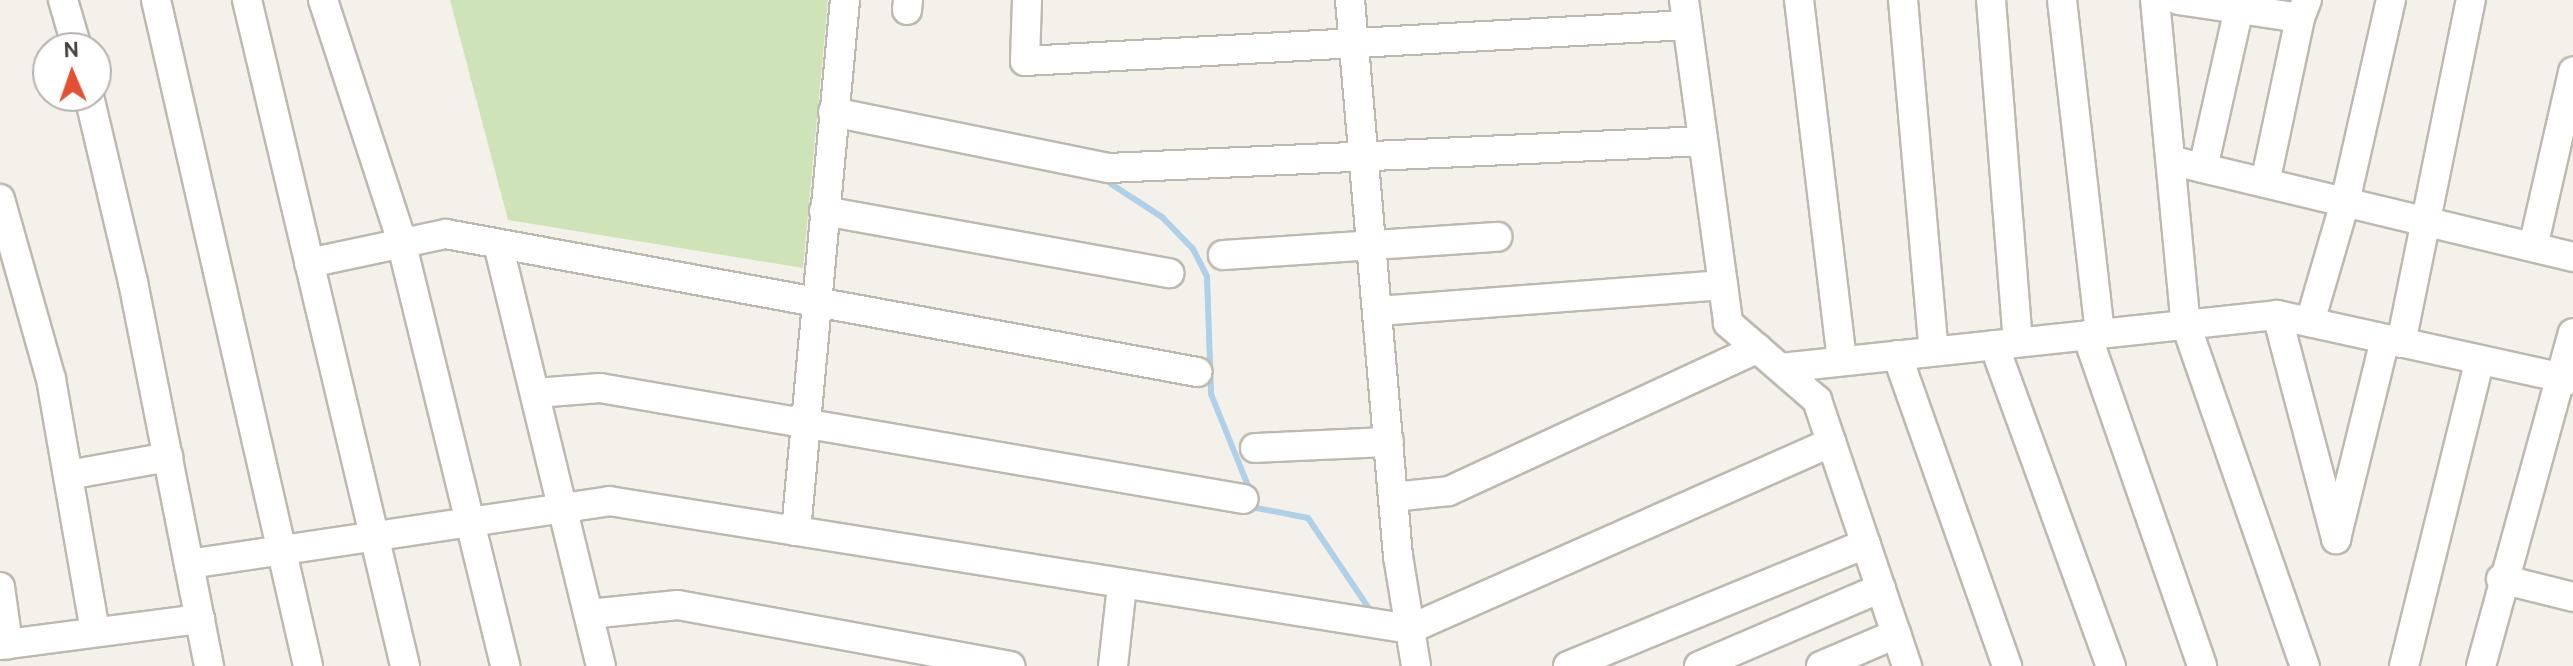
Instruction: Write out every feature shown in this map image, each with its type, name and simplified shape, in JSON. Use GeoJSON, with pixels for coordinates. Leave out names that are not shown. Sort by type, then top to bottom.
{"type":"FeatureCollection","features":[{"type":"Feature","properties":{"kind":"street"},"geometry":{"type":"LineString","coordinates":[[63,0],[72,32]]}},
{"type":"Feature","properties":{"kind":"street"},"geometry":{"type":"LineString","coordinates":[[156,0],[278,550],[308,666]]}},
{"type":"Feature","properties":{"kind":"street"},"geometry":{"type":"LineString","coordinates":[[247,0],[405,666]]}},
{"type":"Feature","properties":{"kind":"street"},"geometry":{"type":"LineString","coordinates":[[323,0],[402,245],[505,666]]}},
{"type":"Feature","properties":{"kind":"street"},"geometry":{"type":"LineString","coordinates":[[796,531],[845,0]]}},
{"type":"Feature","properties":{"kind":"street"},"geometry":{"type":"LineString","coordinates":[[1027,0],[1025,61],[1354,45],[1686,13],[1728,323],[1817,400],[1907,666]]}},
{"type":"Feature","properties":{"kind":"street"},"geometry":{"type":"LineString","coordinates":[[1350,0],[1393,497],[1416,666]]}},
{"type":"Feature","properties":{"kind":"street"},"geometry":{"type":"LineString","coordinates":[[1799,0],[1842,358]]}},
{"type":"Feature","properties":{"kind":"street"},"geometry":{"type":"LineString","coordinates":[[1903,0],[1934,351]]}},
{"type":"Feature","properties":{"kind":"street"},"geometry":{"type":"LineString","coordinates":[[1991,0],[2006,344],[2111,666]]}},
{"type":"Feature","properties":{"kind":"street"},"geometry":{"type":"LineString","coordinates":[[2062,0],[2093,334],[2202,666]]}},
{"type":"Feature","properties":{"kind":"street"},"geometry":{"type":"LineString","coordinates":[[2155,0],[2173,161],[2186,325],[2305,666]]}},
{"type":"Feature","properties":{"kind":"street"},"geometry":{"type":"LineString","coordinates":[[2178,0],[2303,9],[2265,183]]}},
{"type":"Feature","properties":{"kind":"street"},"geometry":{"type":"LineString","coordinates":[[2310,322],[2345,202],[2391,0]]}},
{"type":"Feature","properties":{"kind":"street"},"geometry":{"type":"LineString","coordinates":[[2277,315],[2336,539],[2427,222],[2471,0]]}},
{"type":"Feature","properties":{"kind":"street"},"geometry":{"type":"LineString","coordinates":[[2203,168],[2240,5]]}},
{"type":"Feature","properties":{"kind":"street"},"geometry":{"type":"LineString","coordinates":[[2533,247],[2573,72]]}},
{"type":"Feature","properties":{"kind":"street"},"geometry":{"type":"LineString","coordinates":[[93,112],[168,457],[209,666]]}},
{"type":"Feature","properties":{"kind":"street"},"geometry":{"type":"LineString","coordinates":[[833,112],[1109,168],[1703,141]]}},
{"type":"Feature","properties":{"kind":"street"},"geometry":{"type":"LineString","coordinates":[[2173,161],[2573,257]]}},
{"type":"Feature","properties":{"kind":"street"},"geometry":{"type":"LineString","coordinates":[[0,199],[51,379],[95,630]]}},
{"type":"Feature","properties":{"kind":"street"},"geometry":{"type":"LineString","coordinates":[[824,211],[1169,273]]}},
{"type":"Feature","properties":{"kind":"street"},"geometry":{"type":"LineString","coordinates":[[309,263],[446,234],[1197,372]]}},
{"type":"Feature","properties":{"kind":"street"},"geometry":{"type":"LineString","coordinates":[[1223,255],[1497,237]]}},
{"type":"Feature","properties":{"kind":"street"},"geometry":{"type":"LineString","coordinates":[[498,244],[601,666]]}},
{"type":"Feature","properties":{"kind":"street"},"geometry":{"type":"LineString","coordinates":[[1379,311],[1723,285]]}},
{"type":"Feature","properties":{"kind":"street"},"geometry":{"type":"LineString","coordinates":[[1781,368],[1842,358],[1897,355],[2277,315],[2568,379]]}},
{"type":"Feature","properties":{"kind":"street"},"geometry":{"type":"LineString","coordinates":[[2481,666],[2501,579],[2568,379],[2573,333]]}},
{"type":"Feature","properties":{"kind":"street"},"geometry":{"type":"LineString","coordinates":[[1393,497],[1449,491],[1758,348]]}},
{"type":"Feature","properties":{"kind":"street"},"geometry":{"type":"LineString","coordinates":[[1897,355],[2007,666]]}},
{"type":"Feature","properties":{"kind":"street"},"geometry":{"type":"LineString","coordinates":[[2404,666],[2480,360]]}},
{"type":"Feature","properties":{"kind":"street"},"geometry":{"type":"LineString","coordinates":[[536,393],[600,388],[1244,499]]}},
{"type":"Feature","properties":{"kind":"street"},"geometry":{"type":"LineString","coordinates":[[1255,448],[1389,442]]}},
{"type":"Feature","properties":{"kind":"street"},"geometry":{"type":"LineString","coordinates":[[189,564],[609,501],[1122,586],[1410,629],[1831,442]]}},
{"type":"Feature","properties":{"kind":"street"},"geometry":{"type":"LineString","coordinates":[[68,475],[168,457]]}},
{"type":"Feature","properties":{"kind":"street"},"geometry":{"type":"LineString","coordinates":[[1568,666],[1866,544]]}},
{"type":"Feature","properties":{"kind":"street"},"geometry":{"type":"LineString","coordinates":[[2501,579],[2573,597]]}},
{"type":"Feature","properties":{"kind":"street"},"geometry":{"type":"LineString","coordinates":[[1113,666],[1122,586]]}},
{"type":"Feature","properties":{"kind":"street"},"geometry":{"type":"LineString","coordinates":[[0,587],[4,645],[95,630],[200,619]]}},
{"type":"Feature","properties":{"kind":"street"},"geometry":{"type":"LineString","coordinates":[[1699,666],[1881,588]]}},
{"type":"Feature","properties":{"kind":"street"},"geometry":{"type":"LineString","coordinates":[[589,614],[678,605],[1010,666]]}},
{"type":"Feature","properties":{"kind":"street"},"geometry":{"type":"LineString","coordinates":[[1821,666],[1896,634]]}},
{"type":"Feature","properties":{"kind":"green space"},"geometry":{"type":"Polygon","coordinates":[[[450,0],[828,0],[803,268],[508,220],[450,0]]]}},
{"type":"Feature","properties":{"kind":"waterway"},"geometry":{"type":"LineString","coordinates":[[1111,184],[1162,217],[1193,249],[1207,277],[1211,394],[1257,508],[1308,518],[1372,613]]}}]}
